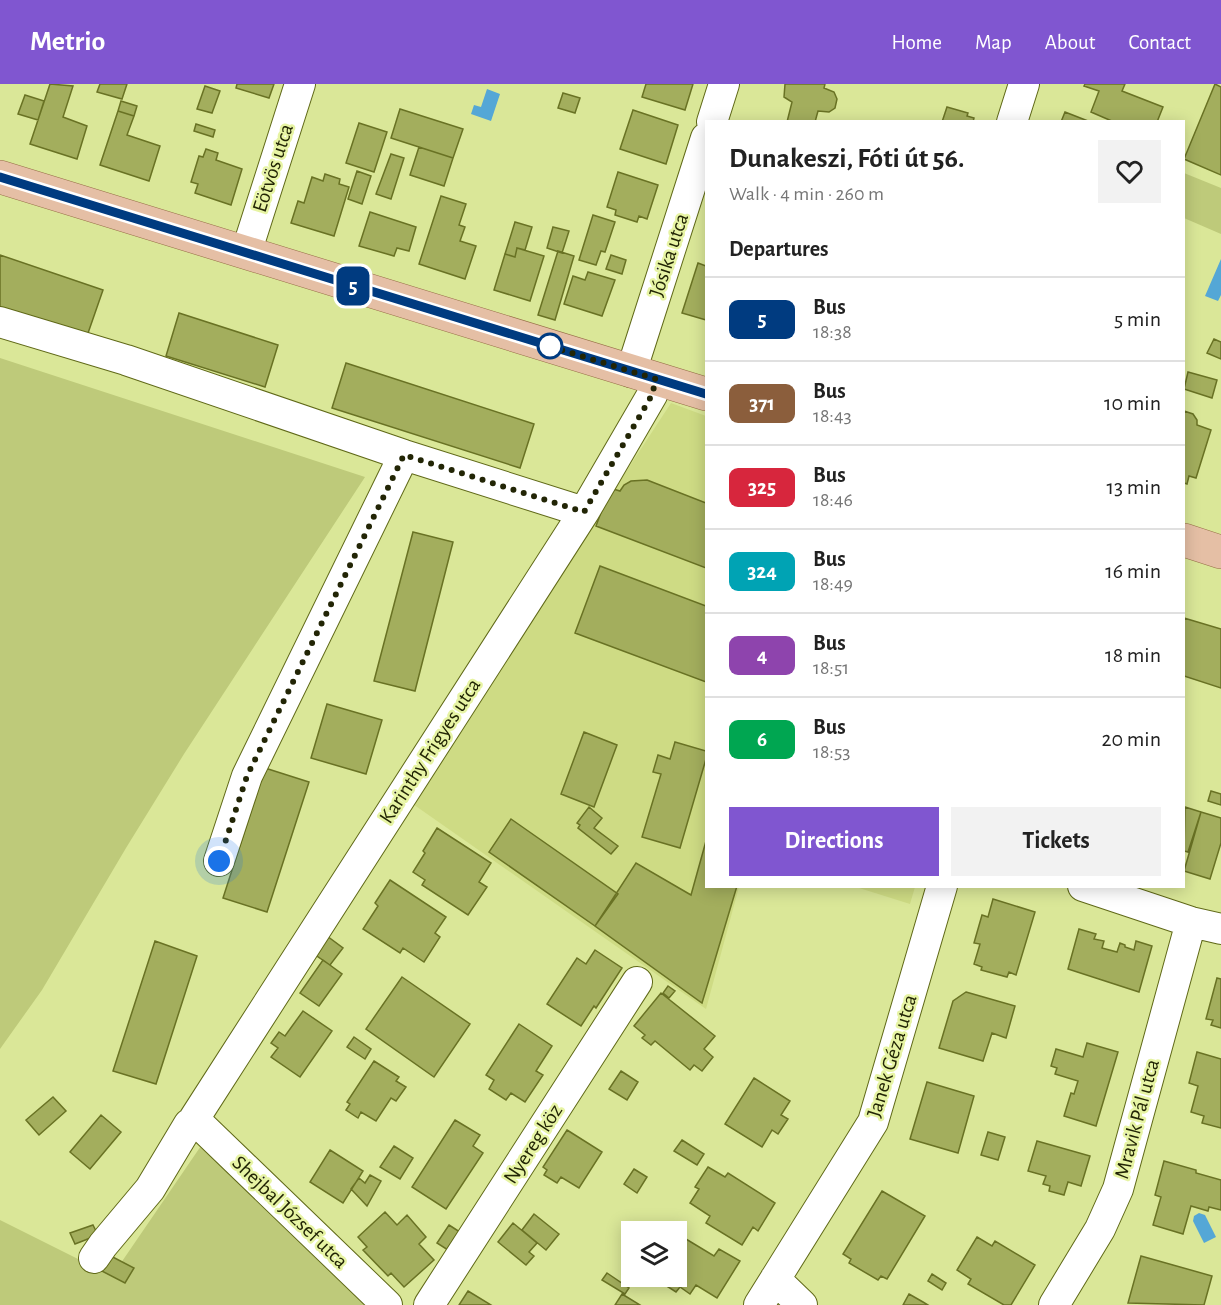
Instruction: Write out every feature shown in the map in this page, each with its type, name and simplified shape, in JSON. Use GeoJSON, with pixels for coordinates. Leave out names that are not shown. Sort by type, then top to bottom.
{"type":"FeatureCollection","features":[{"type":"Feature","properties":{"kind":"main road"},"geometry":{"type":"LineString","coordinates":[[0,177],[705,394]]}},
{"type":"Feature","properties":{"kind":"main road"},"geometry":{"type":"LineString","coordinates":[[1185,540],[1221,552]]}},
{"type":"Feature","properties":{"kind":"street","name":"Eötvös utca"},"geometry":{"type":"LineString","coordinates":[[246,253],[300,84]]}},
{"type":"Feature","properties":{"kind":"street"},"geometry":{"type":"LineString","coordinates":[[713,120],[724,84]]}},
{"type":"Feature","properties":{"kind":"street"},"geometry":{"type":"LineString","coordinates":[[1013,120],[1024,84]]}},
{"type":"Feature","properties":{"kind":"street","name":"Jósika utca"},"geometry":{"type":"LineString","coordinates":[[644,375],[705,142]]}},
{"type":"Feature","properties":{"kind":"street"},"geometry":{"type":"LineString","coordinates":[[0,322],[126,360],[404,455],[584,512]]}},
{"type":"Feature","properties":{"kind":"street","name":"Karinthy Frigyes utca"},"geometry":{"type":"LineString","coordinates":[[94,1258],[150,1189],[584,512],[652,395],[644,375]]}},
{"type":"Feature","properties":{"kind":"street"},"geometry":{"type":"LineString","coordinates":[[219,861],[247,776],[404,455]]}},
{"type":"Feature","properties":{"kind":"street","name":"Janek Géza utca"},"geometry":{"type":"LineString","coordinates":[[759,1305],[873,1122],[941,888]]}},
{"type":"Feature","properties":{"kind":"street"},"geometry":{"type":"LineString","coordinates":[[1089,888],[1191,922],[1221,929]]}},
{"type":"Feature","properties":{"kind":"street","name":"Mravik Pál utca"},"geometry":{"type":"LineString","coordinates":[[1054,1305],[1100,1228],[1118,1189],[1191,922]]}},
{"type":"Feature","properties":{"kind":"street","name":"Nyereg köz"},"geometry":{"type":"LineString","coordinates":[[429,1305],[637,982]]}},
{"type":"Feature","properties":{"kind":"street","name":"Shejbal József utca"},"geometry":{"type":"LineString","coordinates":[[192,1122],[387,1305]]}},
{"type":"Feature","properties":{"kind":"street"},"geometry":{"type":"LineString","coordinates":[[775,1280],[802,1305]]}},
{"type":"Feature","properties":{"kind":"shaded area"},"geometry":{"type":"Polygon","coordinates":[[[1185,173],[1221,188],[1221,234],[1185,218],[1185,173]]]}},
{"type":"Feature","properties":{"kind":"shaded area"},"geometry":{"type":"Polygon","coordinates":[[[0,358],[365,477],[184,754],[42,990],[0,1049],[0,358]]]}},
{"type":"Feature","properties":{"kind":"shaded area"},"geometry":{"type":"Polygon","coordinates":[[[671,403],[705,416],[705,888],[739,888],[706,1009],[410,802],[671,403]]]}},
{"type":"Feature","properties":{"kind":"shaded area"},"geometry":{"type":"Polygon","coordinates":[[[859,888],[915,888],[910,904],[859,888]]]}},
{"type":"Feature","properties":{"kind":"shaded area"},"geometry":{"type":"Polygon","coordinates":[[[203,1143],[371,1305],[0,1305],[0,1220],[112,1276],[203,1143]]]}},
{"type":"Feature","properties":{"kind":"water"},"geometry":{"type":"Polygon","coordinates":[[[487,89],[500,94],[491,121],[471,114],[474,105],[481,107],[487,89]]]}},
{"type":"Feature","properties":{"kind":"water"},"geometry":{"type":"Polygon","coordinates":[[[1221,259],[1221,295],[1218,301],[1205,296],[1221,259]]]}},
{"type":"Feature","properties":{"kind":"water"},"geometry":{"type":"Polygon","coordinates":[[[1199,1213],[1205,1215],[1216,1237],[1204,1243],[1193,1221],[1194,1216],[1199,1213]]]}},
{"type":"Feature","properties":{"kind":"building"},"geometry":{"type":"Polygon","coordinates":[[[50,84],[73,86],[63,117],[87,126],[77,159],[30,144],[50,84]]]}},
{"type":"Feature","properties":{"kind":"building"},"geometry":{"type":"Polygon","coordinates":[[[100,84],[127,84],[122,99],[97,92],[100,84]]]}},
{"type":"Feature","properties":{"kind":"building"},"geometry":{"type":"Polygon","coordinates":[[[237,84],[274,84],[269,98],[236,88],[237,84]]]}},
{"type":"Feature","properties":{"kind":"building"},"geometry":{"type":"Polygon","coordinates":[[[646,84],[693,84],[685,110],[642,97],[646,84]]]}},
{"type":"Feature","properties":{"kind":"building"},"geometry":{"type":"Polygon","coordinates":[[[785,84],[825,84],[824,88],[834,92],[837,99],[835,108],[829,112],[818,111],[816,120],[788,120],[792,102],[784,97],[785,84]]]}},
{"type":"Feature","properties":{"kind":"building"},"geometry":{"type":"Polygon","coordinates":[[[1085,84],[1125,84],[1122,91],[1163,107],[1158,120],[1109,120],[1091,112],[1099,91],[1084,86],[1085,84]]]}},
{"type":"Feature","properties":{"kind":"building"},"geometry":{"type":"Polygon","coordinates":[[[1215,84],[1221,87],[1221,175],[1185,159],[1215,84]]]}},
{"type":"Feature","properties":{"kind":"building"},"geometry":{"type":"Polygon","coordinates":[[[205,86],[220,91],[212,113],[197,109],[205,86]]]}},
{"type":"Feature","properties":{"kind":"building"},"geometry":{"type":"Polygon","coordinates":[[[563,93],[580,98],[575,113],[558,108],[563,93]]]}},
{"type":"Feature","properties":{"kind":"building"},"geometry":{"type":"Polygon","coordinates":[[[25,95],[44,101],[38,120],[18,114],[25,95]]]}},
{"type":"Feature","properties":{"kind":"building"},"geometry":{"type":"Polygon","coordinates":[[[121,101],[137,106],[134,116],[118,111],[121,101]]]}},
{"type":"Feature","properties":{"kind":"building"},"geometry":{"type":"Polygon","coordinates":[[[947,107],[968,113],[967,116],[974,118],[974,120],[943,120],[947,107]]]}},
{"type":"Feature","properties":{"kind":"building"},"geometry":{"type":"Polygon","coordinates":[[[400,109],[463,129],[453,158],[391,138],[400,109]]]}},
{"type":"Feature","properties":{"kind":"building"},"geometry":{"type":"Polygon","coordinates":[[[633,110],[678,125],[666,164],[620,149],[633,110]]]}},
{"type":"Feature","properties":{"kind":"building"},"geometry":{"type":"Polygon","coordinates":[[[118,111],[134,116],[127,135],[160,146],[149,181],[100,165],[118,111]]]}},
{"type":"Feature","properties":{"kind":"building"},"geometry":{"type":"Polygon","coordinates":[[[1065,112],[1085,120],[1062,120],[1065,112]]]}},
{"type":"Feature","properties":{"kind":"building"},"geometry":{"type":"Polygon","coordinates":[[[359,123],[387,132],[374,172],[346,163],[359,123]]]}},
{"type":"Feature","properties":{"kind":"building"},"geometry":{"type":"Polygon","coordinates":[[[196,124],[215,130],[213,137],[194,131],[196,124]]]}},
{"type":"Feature","properties":{"kind":"building"},"geometry":{"type":"Polygon","coordinates":[[[419,147],[453,158],[444,186],[410,175],[419,147]]]}},
{"type":"Feature","properties":{"kind":"building"},"geometry":{"type":"Polygon","coordinates":[[[206,149],[218,153],[216,160],[242,169],[231,205],[195,193],[198,184],[191,182],[199,156],[203,157],[206,149]]]}},
{"type":"Feature","properties":{"kind":"building"},"geometry":{"type":"Polygon","coordinates":[[[391,154],[404,158],[391,199],[376,194],[391,154]]]}},
{"type":"Feature","properties":{"kind":"building"},"geometry":{"type":"Polygon","coordinates":[[[357,171],[371,176],[362,204],[348,199],[357,171]]]}},
{"type":"Feature","properties":{"kind":"building"},"geometry":{"type":"Polygon","coordinates":[[[618,172],[658,185],[647,219],[639,216],[637,222],[615,215],[616,210],[607,207],[618,172]]]}},
{"type":"Feature","properties":{"kind":"building"},"geometry":{"type":"Polygon","coordinates":[[[325,174],[340,179],[339,184],[349,187],[334,236],[291,223],[298,201],[304,203],[312,177],[323,181],[325,174]]]}},
{"type":"Feature","properties":{"kind":"building"},"geometry":{"type":"Polygon","coordinates":[[[441,196],[466,204],[459,225],[465,227],[460,241],[476,246],[465,279],[419,264],[441,196]]]}},
{"type":"Feature","properties":{"kind":"building"},"geometry":{"type":"Polygon","coordinates":[[[370,212],[416,227],[409,251],[397,248],[394,256],[359,246],[370,212]]]}},
{"type":"Feature","properties":{"kind":"building"},"geometry":{"type":"Polygon","coordinates":[[[593,215],[615,222],[605,252],[601,251],[596,265],[579,260],[593,215]]]}},
{"type":"Feature","properties":{"kind":"building"},"geometry":{"type":"Polygon","coordinates":[[[515,222],[532,227],[525,250],[517,248],[515,257],[505,254],[515,222]]]}},
{"type":"Feature","properties":{"kind":"building"},"geometry":{"type":"Polygon","coordinates":[[[553,227],[569,231],[562,253],[547,248],[553,227]]]}},
{"type":"Feature","properties":{"kind":"building"},"geometry":{"type":"Polygon","coordinates":[[[517,248],[544,256],[530,301],[494,290],[505,254],[515,257],[517,248]]]}},
{"type":"Feature","properties":{"kind":"building"},"geometry":{"type":"Polygon","coordinates":[[[558,251],[574,256],[555,320],[538,315],[558,251]]]}},
{"type":"Feature","properties":{"kind":"building"},"geometry":{"type":"Polygon","coordinates":[[[0,255],[103,290],[87,336],[0,307],[0,255]]]}},
{"type":"Feature","properties":{"kind":"building"},"geometry":{"type":"Polygon","coordinates":[[[611,255],[626,260],[622,274],[606,269],[611,255]]]}},
{"type":"Feature","properties":{"kind":"building"},"geometry":{"type":"Polygon","coordinates":[[[698,263],[705,266],[705,320],[682,313],[698,263]]]}},
{"type":"Feature","properties":{"kind":"building"},"geometry":{"type":"Polygon","coordinates":[[[588,272],[615,280],[602,316],[564,304],[573,276],[585,280],[588,272]]]}},
{"type":"Feature","properties":{"kind":"building"},"geometry":{"type":"Polygon","coordinates":[[[179,313],[278,345],[265,387],[166,356],[179,313]]]}},
{"type":"Feature","properties":{"kind":"building"},"geometry":{"type":"Polygon","coordinates":[[[1214,339],[1221,342],[1221,359],[1207,353],[1214,339]]]}},
{"type":"Feature","properties":{"kind":"building"},"geometry":{"type":"Polygon","coordinates":[[[346,363],[534,424],[520,468],[332,408],[346,363]]]}},
{"type":"Feature","properties":{"kind":"building"},"geometry":{"type":"Polygon","coordinates":[[[1188,372],[1217,380],[1212,398],[1185,389],[1188,372]]]}},
{"type":"Feature","properties":{"kind":"building"},"geometry":{"type":"Polygon","coordinates":[[[1185,411],[1193,414],[1197,425],[1211,430],[1196,478],[1189,476],[1187,484],[1185,483],[1185,411]]]}},
{"type":"Feature","properties":{"kind":"building"},"geometry":{"type":"Polygon","coordinates":[[[647,480],[705,503],[705,568],[596,526],[610,488],[620,491],[631,481],[647,480]]]}},
{"type":"Feature","properties":{"kind":"building"},"geometry":{"type":"Polygon","coordinates":[[[413,532],[453,542],[415,691],[374,681],[413,532]]]}},
{"type":"Feature","properties":{"kind":"building"},"geometry":{"type":"Polygon","coordinates":[[[600,566],[705,606],[705,682],[575,633],[600,566]]]}},
{"type":"Feature","properties":{"kind":"building"},"geometry":{"type":"Polygon","coordinates":[[[1185,618],[1221,629],[1221,688],[1185,676],[1185,618]]]}},
{"type":"Feature","properties":{"kind":"building"},"geometry":{"type":"Polygon","coordinates":[[[327,704],[382,720],[366,774],[311,758],[327,704]]]}},
{"type":"Feature","properties":{"kind":"building"},"geometry":{"type":"Polygon","coordinates":[[[584,732],[617,745],[594,807],[561,794],[584,732]]]}},
{"type":"Feature","properties":{"kind":"building"},"geometry":{"type":"Polygon","coordinates":[[[675,742],[705,751],[705,762],[680,848],[642,837],[661,774],[653,772],[658,755],[670,759],[675,742]]]}},
{"type":"Feature","properties":{"kind":"building"},"geometry":{"type":"Polygon","coordinates":[[[265,768],[309,782],[267,912],[223,898],[265,768]]]}},
{"type":"Feature","properties":{"kind":"building"},"geometry":{"type":"Polygon","coordinates":[[[1211,791],[1221,794],[1221,805],[1208,801],[1211,791]]]}},
{"type":"Feature","properties":{"kind":"building"},"geometry":{"type":"Polygon","coordinates":[[[589,807],[602,818],[594,828],[618,846],[611,854],[578,828],[580,825],[577,823],[589,807]]]}},
{"type":"Feature","properties":{"kind":"building"},"geometry":{"type":"Polygon","coordinates":[[[1185,807],[1201,812],[1188,852],[1185,851],[1185,807]]]}},
{"type":"Feature","properties":{"kind":"building"},"geometry":{"type":"Polygon","coordinates":[[[1201,812],[1221,818],[1221,843],[1210,879],[1185,871],[1201,812]]]}},
{"type":"Feature","properties":{"kind":"building"},"geometry":{"type":"Polygon","coordinates":[[[511,819],[618,894],[595,926],[489,852],[511,819]]]}},
{"type":"Feature","properties":{"kind":"building"},"geometry":{"type":"Polygon","coordinates":[[[437,828],[491,863],[479,882],[487,887],[468,915],[422,885],[425,880],[413,872],[437,828]]]}},
{"type":"Feature","properties":{"kind":"building"},"geometry":{"type":"Polygon","coordinates":[[[705,845],[705,888],[736,888],[702,1003],[595,926],[636,863],[691,895],[705,845]]]}},
{"type":"Feature","properties":{"kind":"building"},"geometry":{"type":"Polygon","coordinates":[[[390,880],[446,917],[435,933],[440,937],[424,962],[403,948],[400,953],[363,929],[378,906],[375,903],[390,880]]]}},
{"type":"Feature","properties":{"kind":"building"},"geometry":{"type":"Polygon","coordinates":[[[993,899],[1035,912],[1016,975],[1009,972],[1007,977],[981,970],[982,967],[974,964],[980,944],[974,943],[982,915],[988,917],[993,899]]]}},
{"type":"Feature","properties":{"kind":"building"},"geometry":{"type":"Polygon","coordinates":[[[1079,929],[1096,934],[1094,939],[1104,941],[1102,948],[1117,952],[1120,943],[1134,950],[1136,941],[1152,946],[1139,992],[1068,969],[1079,929]]]}},
{"type":"Feature","properties":{"kind":"building"},"geometry":{"type":"Polygon","coordinates":[[[327,936],[343,948],[330,965],[314,954],[327,936]]]}},
{"type":"Feature","properties":{"kind":"building"},"geometry":{"type":"Polygon","coordinates":[[[155,941],[197,956],[156,1084],[113,1071],[155,941]]]}},
{"type":"Feature","properties":{"kind":"building"},"geometry":{"type":"Polygon","coordinates":[[[595,950],[622,968],[596,1008],[594,1006],[581,1026],[547,1004],[577,958],[586,964],[595,950]]]}},
{"type":"Feature","properties":{"kind":"building"},"geometry":{"type":"Polygon","coordinates":[[[323,960],[342,974],[319,1006],[300,993],[323,960]]]}},
{"type":"Feature","properties":{"kind":"building"},"geometry":{"type":"Polygon","coordinates":[[[402,977],[470,1024],[434,1077],[366,1029],[402,977]]]}},
{"type":"Feature","properties":{"kind":"building"},"geometry":{"type":"Polygon","coordinates":[[[1217,978],[1221,979],[1221,1028],[1211,1025],[1213,1020],[1206,1019],[1217,978]]]}},
{"type":"Feature","properties":{"kind":"building"},"geometry":{"type":"Polygon","coordinates":[[[668,986],[675,991],[669,998],[663,993],[668,986]]]}},
{"type":"Feature","properties":{"kind":"building"},"geometry":{"type":"Polygon","coordinates":[[[966,992],[1015,1006],[1006,1038],[992,1033],[983,1061],[939,1048],[953,1001],[966,992]]]}},
{"type":"Feature","properties":{"kind":"building"},"geometry":{"type":"Polygon","coordinates":[[[661,993],[715,1036],[704,1049],[713,1057],[702,1071],[694,1065],[690,1070],[655,1041],[651,1045],[642,1038],[645,1035],[634,1026],[661,993]]]}},
{"type":"Feature","properties":{"kind":"building"},"geometry":{"type":"Polygon","coordinates":[[[303,1011],[332,1031],[300,1077],[271,1057],[278,1048],[271,1043],[279,1032],[285,1036],[303,1011]]]}},
{"type":"Feature","properties":{"kind":"building"},"geometry":{"type":"Polygon","coordinates":[[[519,1024],[552,1046],[536,1071],[543,1075],[525,1102],[511,1093],[506,1100],[489,1089],[494,1080],[486,1075],[519,1024]]]}},
{"type":"Feature","properties":{"kind":"building"},"geometry":{"type":"Polygon","coordinates":[[[354,1037],[371,1049],[365,1059],[347,1047],[354,1037]]]}},
{"type":"Feature","properties":{"kind":"building"},"geometry":{"type":"Polygon","coordinates":[[[1087,1043],[1118,1052],[1096,1126],[1064,1116],[1071,1093],[1074,1094],[1078,1081],[1055,1074],[1057,1068],[1051,1066],[1056,1049],[1083,1057],[1087,1043]]]}},
{"type":"Feature","properties":{"kind":"building"},"geometry":{"type":"Polygon","coordinates":[[[1197,1052],[1221,1059],[1221,1128],[1202,1123],[1204,1116],[1191,1112],[1198,1086],[1189,1083],[1197,1052]]]}},
{"type":"Feature","properties":{"kind":"building"},"geometry":{"type":"Polygon","coordinates":[[[374,1061],[399,1077],[396,1081],[406,1087],[396,1101],[391,1098],[376,1121],[361,1112],[358,1118],[346,1110],[350,1104],[347,1102],[374,1061]]]}},
{"type":"Feature","properties":{"kind":"building"},"geometry":{"type":"Polygon","coordinates":[[[621,1071],[638,1082],[627,1100],[609,1089],[621,1071]]]}},
{"type":"Feature","properties":{"kind":"building"},"geometry":{"type":"Polygon","coordinates":[[[754,1078],[790,1101],[781,1115],[788,1119],[778,1134],[772,1130],[762,1147],[725,1124],[754,1078]]]}},
{"type":"Feature","properties":{"kind":"building"},"geometry":{"type":"Polygon","coordinates":[[[927,1082],[974,1096],[958,1153],[910,1139],[927,1082]]]}},
{"type":"Feature","properties":{"kind":"building"},"geometry":{"type":"Polygon","coordinates":[[[53,1097],[66,1111],[39,1135],[26,1120],[53,1097]]]}},
{"type":"Feature","properties":{"kind":"building"},"geometry":{"type":"Polygon","coordinates":[[[101,1115],[121,1132],[90,1169],[70,1152],[101,1115]]]}},
{"type":"Feature","properties":{"kind":"building"},"geometry":{"type":"Polygon","coordinates":[[[455,1120],[480,1135],[473,1146],[483,1153],[446,1209],[412,1187],[455,1120]]]}},
{"type":"Feature","properties":{"kind":"building"},"geometry":{"type":"Polygon","coordinates":[[[567,1130],[602,1152],[579,1188],[561,1177],[557,1183],[544,1175],[547,1170],[543,1167],[567,1130]]]}},
{"type":"Feature","properties":{"kind":"building"},"geometry":{"type":"Polygon","coordinates":[[[988,1132],[1005,1137],[998,1160],[981,1155],[988,1132]]]}},
{"type":"Feature","properties":{"kind":"building"},"geometry":{"type":"Polygon","coordinates":[[[682,1140],[704,1154],[697,1165],[674,1151],[682,1140]]]}},
{"type":"Feature","properties":{"kind":"building"},"geometry":{"type":"Polygon","coordinates":[[[1037,1141],[1090,1156],[1081,1186],[1068,1182],[1064,1195],[1049,1191],[1050,1186],[1043,1184],[1046,1176],[1028,1171],[1037,1141]]]}},
{"type":"Feature","properties":{"kind":"building"},"geometry":{"type":"Polygon","coordinates":[[[394,1146],[413,1158],[400,1179],[380,1167],[394,1146]]]}},
{"type":"Feature","properties":{"kind":"building"},"geometry":{"type":"Polygon","coordinates":[[[330,1150],[363,1171],[343,1203],[310,1182],[330,1150]]]}},
{"type":"Feature","properties":{"kind":"building"},"geometry":{"type":"Polygon","coordinates":[[[1164,1161],[1221,1180],[1221,1210],[1209,1207],[1208,1211],[1191,1206],[1183,1234],[1153,1225],[1161,1197],[1155,1195],[1164,1161]]]}},
{"type":"Feature","properties":{"kind":"building"},"geometry":{"type":"Polygon","coordinates":[[[708,1167],[725,1177],[728,1173],[775,1203],[758,1231],[753,1227],[742,1245],[706,1223],[710,1216],[690,1203],[699,1189],[695,1187],[708,1167]]]}},
{"type":"Feature","properties":{"kind":"building"},"geometry":{"type":"Polygon","coordinates":[[[634,1169],[647,1177],[637,1193],[624,1184],[634,1169]]]}},
{"type":"Feature","properties":{"kind":"building"},"geometry":{"type":"Polygon","coordinates":[[[370,1175],[381,1181],[367,1206],[351,1189],[359,1178],[365,1183],[370,1175]]]}},
{"type":"Feature","properties":{"kind":"building"},"geometry":{"type":"Polygon","coordinates":[[[882,1191],[925,1216],[887,1279],[881,1276],[878,1280],[849,1263],[851,1259],[843,1254],[882,1191]]]}},
{"type":"Feature","properties":{"kind":"building"},"geometry":{"type":"Polygon","coordinates":[[[385,1212],[397,1225],[407,1215],[426,1237],[419,1244],[434,1260],[404,1287],[391,1273],[388,1276],[363,1250],[367,1247],[358,1237],[385,1212]]]}},
{"type":"Feature","properties":{"kind":"building"},"geometry":{"type":"Polygon","coordinates":[[[534,1214],[559,1234],[546,1250],[522,1230],[534,1214]]]}},
{"type":"Feature","properties":{"kind":"building"},"geometry":{"type":"Polygon","coordinates":[[[513,1223],[537,1243],[529,1252],[534,1256],[526,1265],[498,1242],[513,1223]]]}},
{"type":"Feature","properties":{"kind":"building"},"geometry":{"type":"Polygon","coordinates":[[[93,1225],[98,1235],[75,1244],[70,1233],[93,1225]]]}},
{"type":"Feature","properties":{"kind":"building"},"geometry":{"type":"Polygon","coordinates":[[[449,1225],[463,1234],[451,1252],[437,1243],[449,1225]]]}},
{"type":"Feature","properties":{"kind":"building"},"geometry":{"type":"Polygon","coordinates":[[[977,1237],[992,1246],[995,1241],[1035,1265],[1011,1305],[1004,1305],[968,1284],[971,1279],[957,1270],[977,1237]]]}},
{"type":"Feature","properties":{"kind":"building"},"geometry":{"type":"Polygon","coordinates":[[[687,1240],[714,1256],[719,1249],[740,1261],[717,1298],[696,1285],[690,1294],[680,1287],[687,1287],[687,1240]]]}},
{"type":"Feature","properties":{"kind":"building"},"geometry":{"type":"Polygon","coordinates":[[[107,1254],[134,1268],[125,1283],[98,1269],[107,1254]]]}},
{"type":"Feature","properties":{"kind":"building"},"geometry":{"type":"Polygon","coordinates":[[[1141,1256],[1212,1276],[1204,1305],[1128,1303],[1141,1256]]]}},
{"type":"Feature","properties":{"kind":"building"},"geometry":{"type":"Polygon","coordinates":[[[607,1273],[621,1283],[621,1287],[629,1288],[625,1294],[602,1280],[607,1273]]]}},
{"type":"Feature","properties":{"kind":"building"},"geometry":{"type":"Polygon","coordinates":[[[932,1274],[946,1283],[942,1290],[928,1281],[932,1274]]]}},
{"type":"Feature","properties":{"kind":"building"},"geometry":{"type":"Polygon","coordinates":[[[668,1287],[680,1287],[676,1292],[668,1287]]]}},
{"type":"Feature","properties":{"kind":"building"},"geometry":{"type":"Polygon","coordinates":[[[468,1291],[491,1305],[459,1305],[468,1291]]]}},
{"type":"Feature","properties":{"kind":"building"},"geometry":{"type":"Polygon","coordinates":[[[622,1294],[640,1305],[615,1305],[622,1294]]]}},
{"type":"Feature","properties":{"kind":"building"},"geometry":{"type":"Polygon","coordinates":[[[909,1294],[923,1302],[928,1305],[903,1305],[909,1294]]]}},
{"type":"Feature","properties":{"kind":"bus line","name":"5"},"geometry":{"type":"LineString","coordinates":[[0,177],[705,394]]}},
{"type":"Feature","properties":{"kind":"route"},"geometry":{"type":"LineString","coordinates":[[219,861],[247,776],[404,455],[584,512],[652,395],[656,379],[542,344],[550,346]]}}]}
